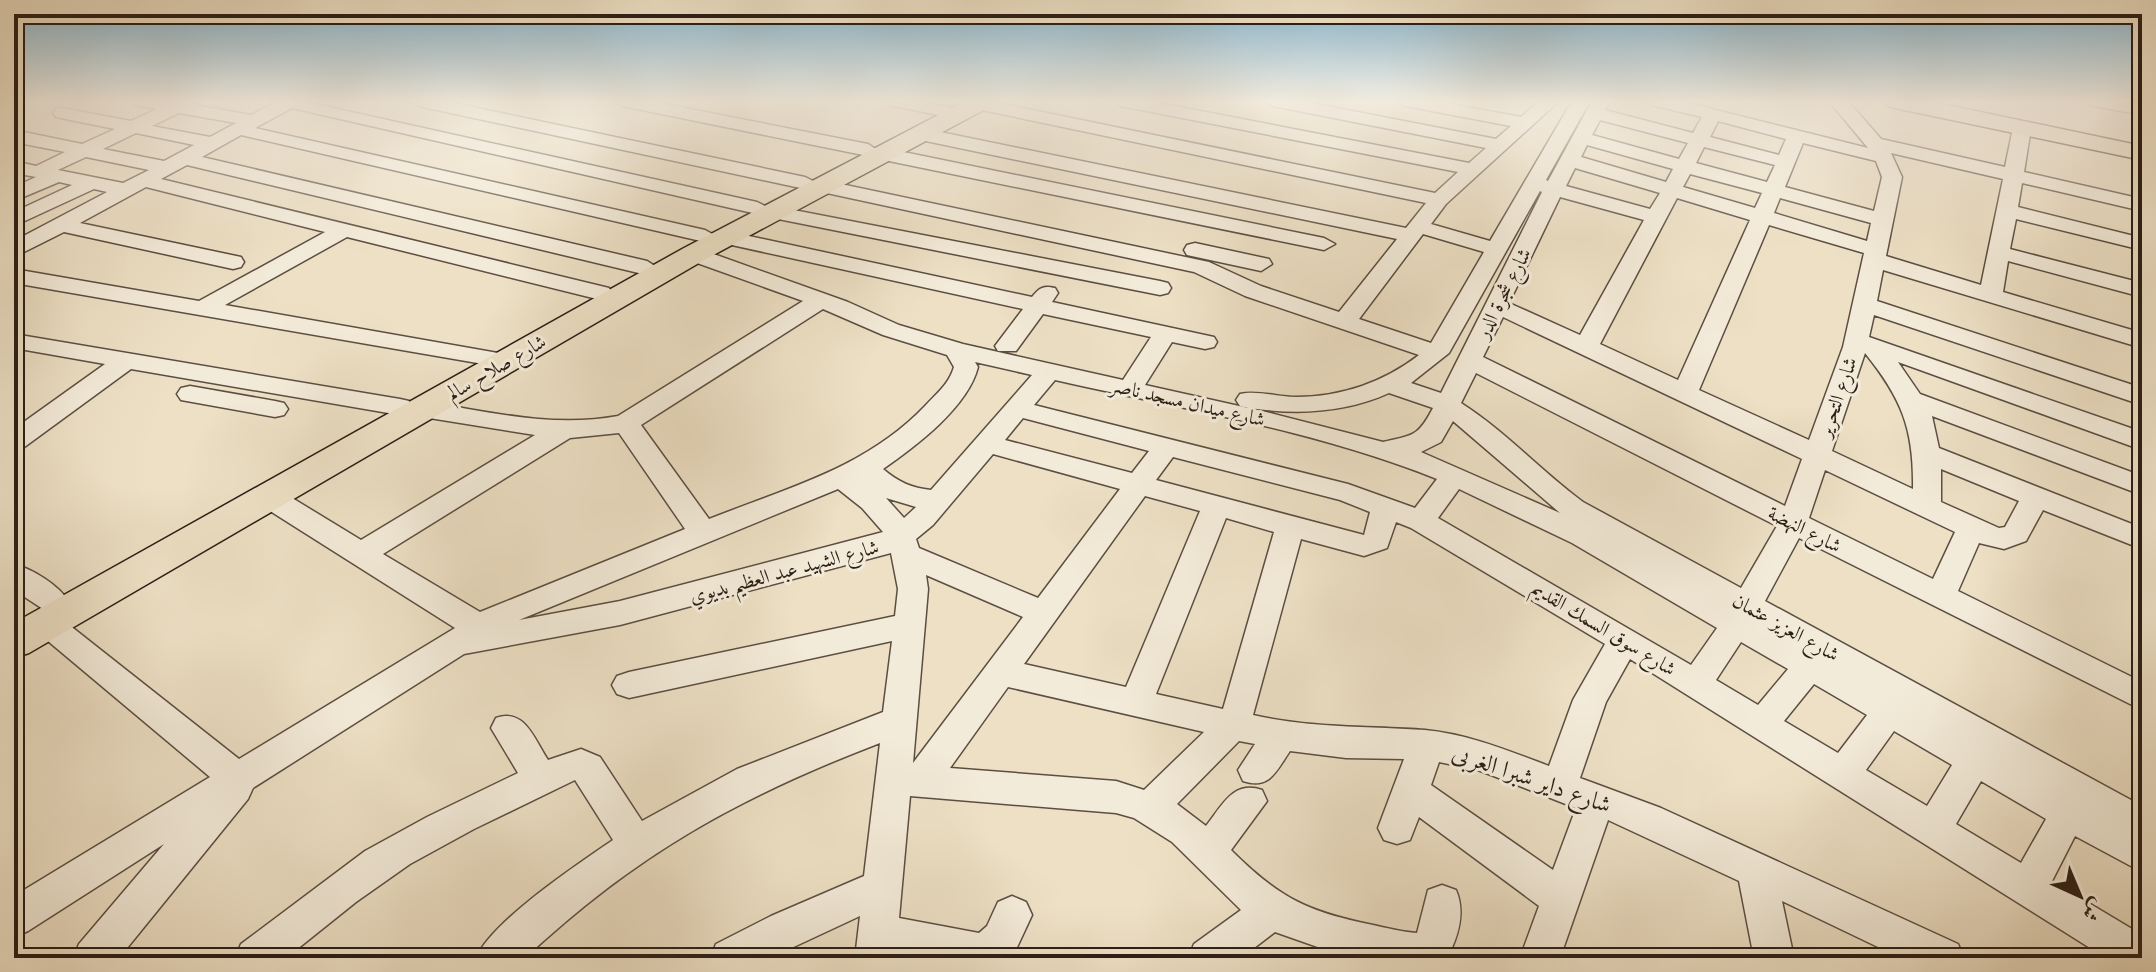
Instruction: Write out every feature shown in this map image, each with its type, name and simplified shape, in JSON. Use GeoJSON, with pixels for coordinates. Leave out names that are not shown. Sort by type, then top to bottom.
{"type":"FeatureCollection","features":[{"type":"Feature","properties":{"kind":"main road","name":"شارع صلاح سالم"},"geometry":{"type":"LineString","coordinates":[[14,642],[38,616],[765,210],[886,146]]}},
{"type":"Feature","properties":{"kind":"main road"},"geometry":{"type":"LineString","coordinates":[[2118,146],[2142,153]]}},
{"type":"Feature","properties":{"kind":"main road","name":"شارع صلاح سالم"},"geometry":{"type":"LineString","coordinates":[[38,616],[269,497],[489,358],[647,268],[708,242]]}},
{"type":"Feature","properties":{"kind":"street"},"geometry":{"type":"LineString","coordinates":[[64,146],[178,163],[647,268]]}},
{"type":"Feature","properties":{"kind":"street"},"geometry":{"type":"LineString","coordinates":[[14,195],[29,171],[93,146]]}},
{"type":"Feature","properties":{"kind":"street"},"geometry":{"type":"LineString","coordinates":[[14,250],[210,146]]}},
{"type":"Feature","properties":{"kind":"street"},"geometry":{"type":"LineString","coordinates":[[329,146],[708,242],[1205,342]]}},
{"type":"Feature","properties":{"kind":"street"},"geometry":{"type":"LineString","coordinates":[[489,146],[765,210],[1160,288]]}},
{"type":"Feature","properties":{"kind":"street"},"geometry":{"type":"LineString","coordinates":[[645,146],[1261,264]]}},
{"type":"Feature","properties":{"kind":"street"},"geometry":{"type":"LineString","coordinates":[[848,146],[1324,244]]}},
{"type":"Feature","properties":{"kind":"street"},"geometry":{"type":"LineString","coordinates":[[1083,146],[1376,228]]}},
{"type":"Feature","properties":{"kind":"street"},"geometry":{"type":"LineString","coordinates":[[1097,146],[1496,249]]}},
{"type":"Feature","properties":{"kind":"street"},"geometry":{"type":"LineString","coordinates":[[1208,146],[1439,200]]}},
{"type":"Feature","properties":{"kind":"street"},"geometry":{"type":"LineString","coordinates":[[1354,146],[1471,169]]}},
{"type":"Feature","properties":{"kind":"street"},"geometry":{"type":"LineString","coordinates":[[1343,323],[1439,200],[1497,146]]}},
{"type":"Feature","properties":{"kind":"street","name":"شارع شجرة الدر"},"geometry":{"type":"LineString","coordinates":[[1373,447],[1410,447],[1427,441],[1498,306],[1544,186],[1563,146]]}},
{"type":"Feature","properties":{"kind":"street","name":"شارع شجرة الدر"},"geometry":{"type":"LineString","coordinates":[[1382,389],[1420,368],[1437,353],[1496,249],[1544,186],[1569,160],[1576,146]]}},
{"type":"Feature","properties":{"kind":"street"},"geometry":{"type":"LineString","coordinates":[[1612,146],[1883,220]]}},
{"type":"Feature","properties":{"kind":"street"},"geometry":{"type":"LineString","coordinates":[[1586,347],[1694,146]]}},
{"type":"Feature","properties":{"kind":"street"},"geometry":{"type":"LineString","coordinates":[[1726,146],[1785,162]]}},
{"type":"Feature","properties":{"kind":"street"},"geometry":{"type":"LineString","coordinates":[[1685,394],[1792,146]]}},
{"type":"Feature","properties":{"kind":"street"},"geometry":{"type":"LineString","coordinates":[[1854,146],[2011,175],[2142,205]]}},
{"type":"Feature","properties":{"kind":"street"},"geometry":{"type":"LineString","coordinates":[[1876,146],[1880,151]]}},
{"type":"Feature","properties":{"kind":"street"},"geometry":{"type":"LineString","coordinates":[[1991,295],[2017,146]]}},
{"type":"Feature","properties":{"kind":"street","name":"شارع التحرير"},"geometry":{"type":"LineString","coordinates":[[1696,684],[1741,615],[1793,523],[1864,325],[1892,177],[1880,151]]}},
{"type":"Feature","properties":{"kind":"street"},"geometry":{"type":"LineString","coordinates":[[1569,160],[1762,217],[1991,295],[2142,341]]}},
{"type":"Feature","properties":{"kind":"street"},"geometry":{"type":"LineString","coordinates":[[29,171],[92,183],[136,186],[344,230],[601,293]]}},
{"type":"Feature","properties":{"kind":"street"},"geometry":{"type":"LineString","coordinates":[[823,182],[1201,267],[1253,291],[1437,353]]}},
{"type":"Feature","properties":{"kind":"street"},"geometry":{"type":"LineString","coordinates":[[14,220],[92,183]]}},
{"type":"Feature","properties":{"kind":"street"},"geometry":{"type":"LineString","coordinates":[[1544,186],[1655,217]]}},
{"type":"Feature","properties":{"kind":"street"},"geometry":{"type":"LineString","coordinates":[[2005,210],[2142,244]]}},
{"type":"Feature","properties":{"kind":"street"},"geometry":{"type":"LineString","coordinates":[[61,225],[233,262]]}},
{"type":"Feature","properties":{"kind":"street"},"geometry":{"type":"LineString","coordinates":[[1223,276],[1376,228],[1416,227]]}},
{"type":"Feature","properties":{"kind":"street"},"geometry":{"type":"LineString","coordinates":[[203,308],[344,230]]}},
{"type":"Feature","properties":{"kind":"street","name":"شارع ميدان مسجد ناصر"},"geometry":{"type":"LineString","coordinates":[[708,242],[871,323],[1033,390],[1133,382],[1289,404],[1347,399],[1382,389]]}},
{"type":"Feature","properties":{"kind":"street"},"geometry":{"type":"LineString","coordinates":[[1007,346],[1087,242]]}},
{"type":"Feature","properties":{"kind":"street"},"geometry":{"type":"LineString","coordinates":[[1998,252],[2142,290]]}},
{"type":"Feature","properties":{"kind":"street"},"geometry":{"type":"LineString","coordinates":[[14,276],[489,358]]}},
{"type":"Feature","properties":{"kind":"street"},"geometry":{"type":"LineString","coordinates":[[190,394],[411,408],[563,430],[604,428],[626,423],[831,303]]}},
{"type":"Feature","properties":{"kind":"street","name":"شارع ميدان مسجد ناصر"},"geometry":{"type":"LineString","coordinates":[[831,303],[897,316],[1373,447],[1462,478],[1532,510]]}},
{"type":"Feature","properties":{"kind":"street"},"geometry":{"type":"LineString","coordinates":[[1498,306],[1994,538],[2012,538],[2036,496]]}},
{"type":"Feature","properties":{"kind":"street"},"geometry":{"type":"LineString","coordinates":[[1864,325],[2142,397]]}},
{"type":"Feature","properties":{"kind":"street"},"geometry":{"type":"LineString","coordinates":[[1864,325],[1913,400],[1924,425],[1928,454],[1927,507]]}},
{"type":"Feature","properties":{"kind":"street"},"geometry":{"type":"LineString","coordinates":[[1864,325],[2142,441]]}},
{"type":"Feature","properties":{"kind":"street"},"geometry":{"type":"LineString","coordinates":[[1133,382],[1165,334]]}},
{"type":"Feature","properties":{"kind":"street"},"geometry":{"type":"LineString","coordinates":[[18,345],[127,360],[268,400]]}},
{"type":"Feature","properties":{"kind":"street"},"geometry":{"type":"LineString","coordinates":[[14,442],[127,360]]}},
{"type":"Feature","properties":{"kind":"street","name":"شارع النهضة"},"geometry":{"type":"LineString","coordinates":[[1469,360],[2142,697]]}},
{"type":"Feature","properties":{"kind":"street","name":"شارع الشهيد عبد العظيم بديوي"},"geometry":{"type":"LineString","coordinates":[[14,918],[479,627],[529,601],[854,472],[911,437],[956,390],[961,362]]}},
{"type":"Feature","properties":{"kind":"street"},"geometry":{"type":"LineString","coordinates":[[1373,447],[1362,435],[1359,416],[1366,399],[1382,389],[1421,391],[1447,405]]}},
{"type":"Feature","properties":{"kind":"street","name":"شارع الشهيد عبد العظيم بديوي"},"geometry":{"type":"LineString","coordinates":[[449,645],[564,626],[728,587],[883,545],[905,545],[939,500],[1033,390]]}},
{"type":"Feature","properties":{"kind":"street","name":"شارع سوق السمك القديم"},"geometry":{"type":"LineString","coordinates":[[1033,390],[1166,447],[1348,493],[1421,521],[1624,640],[2028,888],[2139,946]]}},
{"type":"Feature","properties":{"kind":"street"},"geometry":{"type":"LineString","coordinates":[[1913,400],[2142,486]]}},
{"type":"Feature","properties":{"kind":"street","name":"شارع العزيز عثمان"},"geometry":{"type":"LineString","coordinates":[[1447,405],[1476,425],[1534,480],[1573,509],[1741,615],[1809,666],[2142,855]]}},
{"type":"Feature","properties":{"kind":"street"},"geometry":{"type":"LineString","coordinates":[[626,423],[702,531]]}},
{"type":"Feature","properties":{"kind":"street"},"geometry":{"type":"LineString","coordinates":[[360,554],[563,430]]}},
{"type":"Feature","properties":{"kind":"street"},"geometry":{"type":"LineString","coordinates":[[989,444],[1355,544],[1371,545],[1380,536],[1386,506]]}},
{"type":"Feature","properties":{"kind":"street"},"geometry":{"type":"LineString","coordinates":[[906,780],[1000,672],[1166,447]]}},
{"type":"Feature","properties":{"kind":"street"},"geometry":{"type":"LineString","coordinates":[[1928,454],[2142,539]]}},
{"type":"Feature","properties":{"kind":"street"},"geometry":{"type":"LineString","coordinates":[[1421,521],[1462,478],[1481,463],[1512,457]]}},
{"type":"Feature","properties":{"kind":"street"},"geometry":{"type":"LineString","coordinates":[[854,472],[874,478],[901,495],[939,500]]}},
{"type":"Feature","properties":{"kind":"street"},"geometry":{"type":"LineString","coordinates":[[854,472],[905,545],[913,589],[899,721],[906,780],[882,887],[876,946],[989,952],[997,947],[1012,915]]}},
{"type":"Feature","properties":{"kind":"street"},"geometry":{"type":"LineString","coordinates":[[269,497],[479,627]]}},
{"type":"Feature","properties":{"kind":"street"},"geometry":{"type":"LineString","coordinates":[[1136,703],[1216,507]]}},
{"type":"Feature","properties":{"kind":"street","name":"شارع العزيز عثمان"},"geometry":{"type":"LineString","coordinates":[[1532,510],[1741,615],[2142,825]]}},
{"type":"Feature","properties":{"kind":"street"},"geometry":{"type":"LineString","coordinates":[[1151,806],[1231,726],[1242,704],[1290,527]]}},
{"type":"Feature","properties":{"kind":"street"},"geometry":{"type":"LineString","coordinates":[[1941,596],[1971,529]]}},
{"type":"Feature","properties":{"kind":"street"},"geometry":{"type":"LineString","coordinates":[[905,545],[1043,613]]}},
{"type":"Feature","properties":{"kind":"street"},"geometry":{"type":"LineString","coordinates":[[14,575],[38,616],[243,774],[93,958]]}},
{"type":"Feature","properties":{"kind":"street"},"geometry":{"type":"LineString","coordinates":[[629,685],[908,625]]}},
{"type":"Feature","properties":{"kind":"street"},"geometry":{"type":"LineString","coordinates":[[1560,785],[1590,700],[1624,640]]}},
{"type":"Feature","properties":{"kind":"street"},"geometry":{"type":"LineString","coordinates":[[1762,724],[1809,666]]}},
{"type":"Feature","properties":{"kind":"street","name":"شارع داير شبرا الغربى"},"geometry":{"type":"LineString","coordinates":[[1000,672],[1281,736],[1324,742],[1427,745],[1481,756],[1598,798],[1756,868],[1944,958]]}},
{"type":"Feature","properties":{"kind":"street"},"geometry":{"type":"LineString","coordinates":[[1842,774],[1889,711]]}},
{"type":"Feature","properties":{"kind":"street"},"geometry":{"type":"LineString","coordinates":[[496,958],[582,883],[683,815],[763,774],[899,721]]}},
{"type":"Feature","properties":{"kind":"street"},"geometry":{"type":"LineString","coordinates":[[508,728],[541,780]]}},
{"type":"Feature","properties":{"kind":"street"},"geometry":{"type":"LineString","coordinates":[[1209,850],[1253,786],[1281,736]]}},
{"type":"Feature","properties":{"kind":"street"},"geometry":{"type":"LineString","coordinates":[[1397,828],[1427,745]]}},
{"type":"Feature","properties":{"kind":"street"},"geometry":{"type":"LineString","coordinates":[[1933,830],[1974,760]]}},
{"type":"Feature","properties":{"kind":"street"},"geometry":{"type":"LineString","coordinates":[[255,958],[316,909],[395,854],[474,811],[572,765],[581,764],[637,844]]}},
{"type":"Feature","properties":{"kind":"street"},"geometry":{"type":"LineString","coordinates":[[906,780],[1116,797],[1151,806],[1173,819],[1209,850],[1246,890],[1273,910],[1310,929],[1422,954],[1431,950],[1436,941],[1442,903]]}},
{"type":"Feature","properties":{"kind":"street"},"geometry":{"type":"LineString","coordinates":[[1411,791],[1563,900]]}},
{"type":"Feature","properties":{"kind":"street"},"geometry":{"type":"LineString","coordinates":[[1540,958],[1598,798]]}},
{"type":"Feature","properties":{"kind":"street"},"geometry":{"type":"LineString","coordinates":[[2028,888],[2068,813]]}},
{"type":"Feature","properties":{"kind":"street"},"geometry":{"type":"LineString","coordinates":[[1756,868],[1774,958]]}},
{"type":"Feature","properties":{"kind":"street"},"geometry":{"type":"LineString","coordinates":[[730,958],[785,929],[882,887]]}},
{"type":"Feature","properties":{"kind":"street"},"geometry":{"type":"LineString","coordinates":[[1225,954],[1273,910]]}}]}
